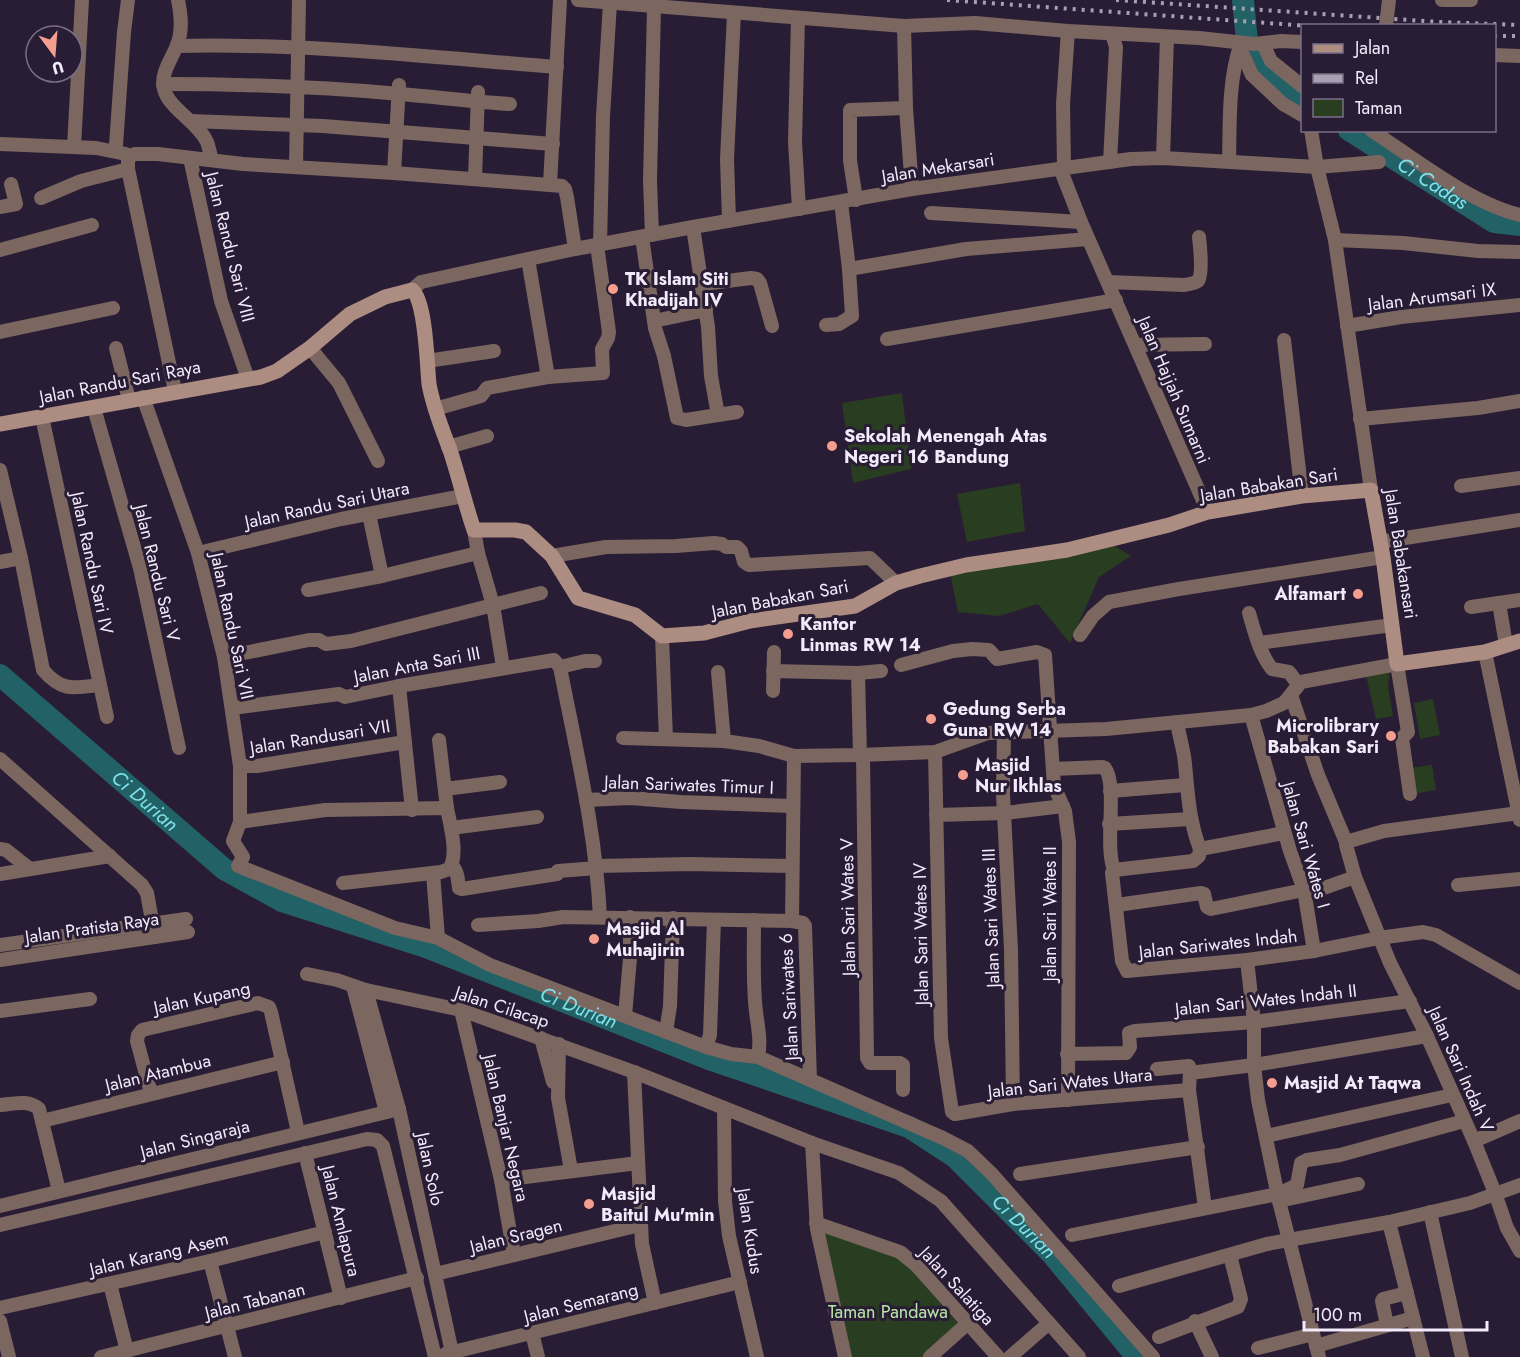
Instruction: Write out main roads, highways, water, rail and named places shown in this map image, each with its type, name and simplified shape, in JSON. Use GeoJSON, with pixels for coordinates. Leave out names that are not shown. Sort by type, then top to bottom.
{"type":"FeatureCollection","features":[{"type":"Feature","properties":{"kind":"waterway","name":"Ci Cadas"},"geometry":{"type":"LineString","coordinates":[[1243,0],[1248,51],[1285,89],[1301,100]]}},
{"type":"Feature","properties":{"kind":"waterway","name":"Ci Cadas"},"geometry":{"type":"LineString","coordinates":[[1352,132],[1494,222],[1520,225]]}},
{"type":"Feature","properties":{"kind":"waterway","name":"Ci Durian"},"geometry":{"type":"LineString","coordinates":[[0,675],[224,869],[282,901],[426,947],[709,1059],[909,1127],[955,1157],[1052,1254],[1137,1357]]}},
{"type":"Feature","properties":{"kind":"railway"},"geometry":{"type":"LineString","coordinates":[[947,0],[1301,25]]}},
{"type":"Feature","properties":{"kind":"railway"},"geometry":{"type":"LineString","coordinates":[[1116,0],[1493,24]]}},
{"type":"Feature","properties":{"kind":"railway"},"geometry":{"type":"LineString","coordinates":[[1496,24],[1520,25]]}},
{"type":"Feature","properties":{"kind":"railway"},"geometry":{"type":"LineString","coordinates":[[1496,36],[1520,36]]}},
{"type":"Feature","properties":{"kind":"place","name":"TK Islam Siti Khadijah IV"},"geometry":{"type":"Point","coordinates":[613,289]}},
{"type":"Feature","properties":{"kind":"place","name":"Sekolah Menengah Atas Negeri 16 Bandung"},"geometry":{"type":"Point","coordinates":[832,446]}},
{"type":"Feature","properties":{"kind":"place","name":"Alfamart"},"geometry":{"type":"Point","coordinates":[1358,594]}},
{"type":"Feature","properties":{"kind":"place","name":"Kantor Linmas RW 14"},"geometry":{"type":"Point","coordinates":[788,634]}},
{"type":"Feature","properties":{"kind":"place","name":"Gedung Serba Guna RW 14"},"geometry":{"type":"Point","coordinates":[931,719]}},
{"type":"Feature","properties":{"kind":"place","name":"Microlibrary Babakan Sari"},"geometry":{"type":"Point","coordinates":[1391,736]}},
{"type":"Feature","properties":{"kind":"place","name":"Masjid Nur Ikhlas"},"geometry":{"type":"Point","coordinates":[963,775]}},
{"type":"Feature","properties":{"kind":"place","name":"Masjid Al Muhajirin"},"geometry":{"type":"Point","coordinates":[594,939]}},
{"type":"Feature","properties":{"kind":"place","name":"Masjid At Taqwa"},"geometry":{"type":"Point","coordinates":[1272,1083]}},
{"type":"Feature","properties":{"kind":"place","name":"Masjid Baitul Mu'min"},"geometry":{"type":"Point","coordinates":[589,1204]}},
{"type":"Feature","properties":{"kind":"park label","name":"Taman Pandawa"},"geometry":{"type":"Point","coordinates":[888,1312]}}]}
